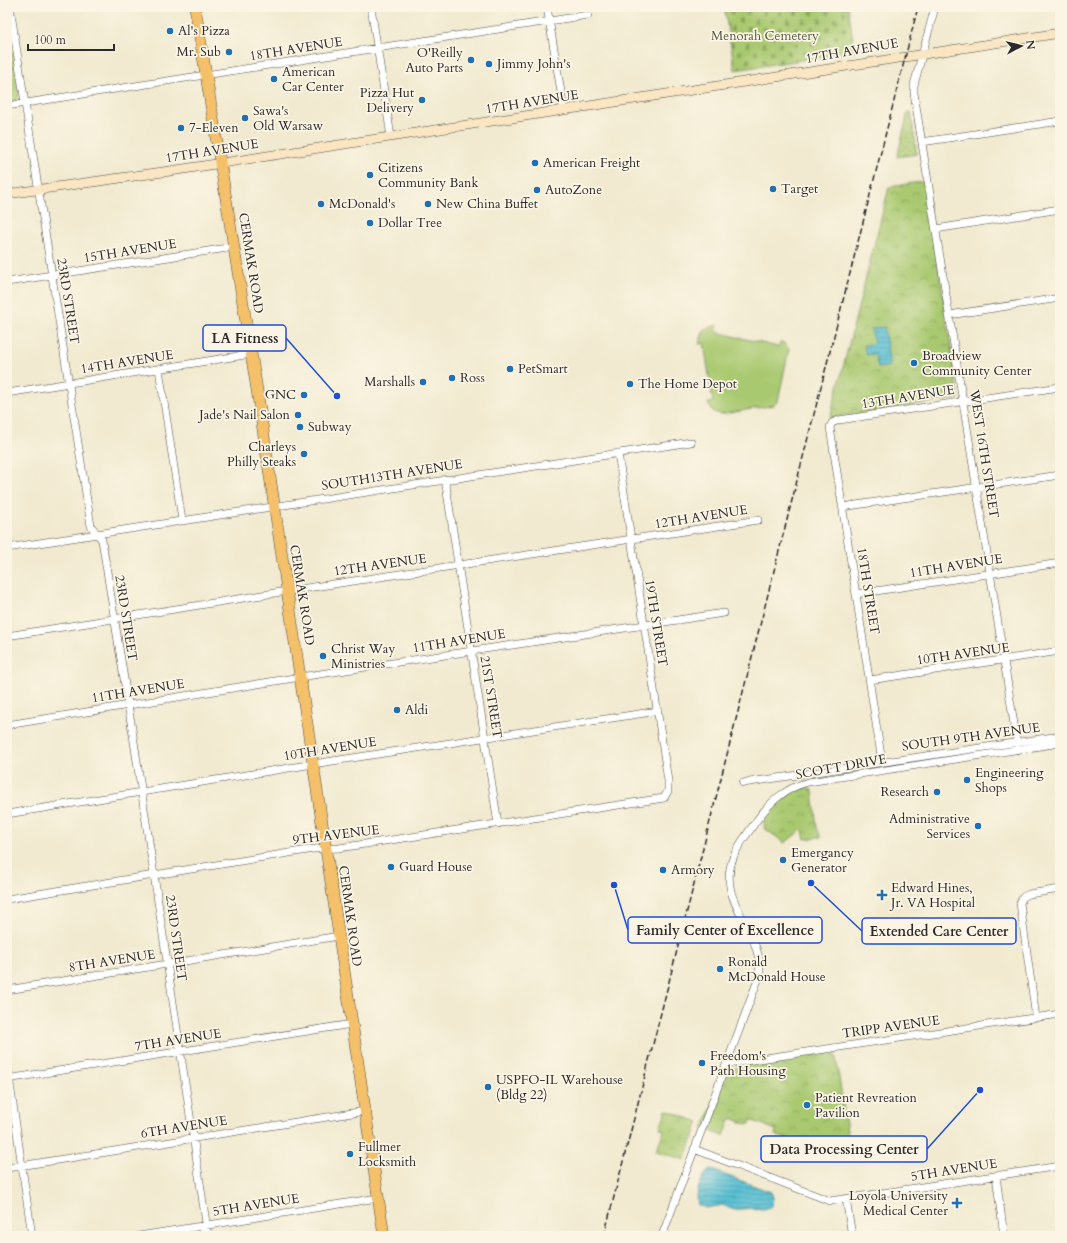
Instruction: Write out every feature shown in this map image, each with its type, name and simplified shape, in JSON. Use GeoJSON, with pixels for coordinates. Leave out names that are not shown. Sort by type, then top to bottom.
{"type":"FeatureCollection","features":[{"type":"Feature","properties":{"kind":"main road","name":"CERMAK ROAD"},"geometry":{"type":"LineString","coordinates":[[195,7],[251,354],[384,1236]]}},
{"type":"Feature","properties":{"kind":"street","name":"23RD STREET"},"geometry":{"type":"LineString","coordinates":[[10,7],[91,526],[102,540],[129,705],[208,1236]]}},
{"type":"Feature","properties":{"kind":"street"},"geometry":{"type":"LineString","coordinates":[[371,7],[391,136]]}},
{"type":"Feature","properties":{"kind":"street"},"geometry":{"type":"LineString","coordinates":[[547,7],[564,110]]}},
{"type":"Feature","properties":{"kind":"street","name":"WEST 16TH STREET"},"geometry":{"type":"LineString","coordinates":[[935,7],[924,53],[914,85],[1017,743]]}},
{"type":"Feature","properties":{"kind":"street","name":"18TH AVENUE"},"geometry":{"type":"LineString","coordinates":[[7,106],[588,15]]}},
{"type":"Feature","properties":{"kind":"street","name":"17TH AVENUE"},"geometry":{"type":"LineString","coordinates":[[7,194],[38,188],[220,163],[1060,33]]}},
{"type":"Feature","properties":{"kind":"street"},"geometry":{"type":"LineString","coordinates":[[922,142],[1060,121]]}},
{"type":"Feature","properties":{"kind":"street"},"geometry":{"type":"LineString","coordinates":[[936,229],[1060,209]]}},
{"type":"Feature","properties":{"kind":"street","name":"15TH AVENUE"},"geometry":{"type":"LineString","coordinates":[[7,282],[234,247]]}},
{"type":"Feature","properties":{"kind":"street"},"geometry":{"type":"LineString","coordinates":[[949,315],[1060,298]]}},
{"type":"Feature","properties":{"kind":"street","name":"14TH AVENUE"},"geometry":{"type":"LineString","coordinates":[[7,393],[251,354]]}},
{"type":"Feature","properties":{"kind":"street"},"geometry":{"type":"LineString","coordinates":[[159,369],[182,520]]}},
{"type":"Feature","properties":{"kind":"street","name":"13TH AVENUE"},"geometry":{"type":"LineString","coordinates":[[832,423],[839,420],[1060,387]]}},
{"type":"Feature","properties":{"kind":"street","name":"18TH STREET"},"geometry":{"type":"LineString","coordinates":[[832,423],[830,430],[882,762]]}},
{"type":"Feature","properties":{"kind":"street","name":"SOUTH13TH AVENUE"},"geometry":{"type":"LineString","coordinates":[[97,534],[274,505],[691,442]]}},
{"type":"Feature","properties":{"kind":"street","name":"19TH STREET"},"geometry":{"type":"LineString","coordinates":[[618,453],[668,781],[666,796]]}},
{"type":"Feature","properties":{"kind":"street"},"geometry":{"type":"LineString","coordinates":[[842,507],[1060,475]]}},
{"type":"Feature","properties":{"kind":"street","name":"21ST STREET"},"geometry":{"type":"LineString","coordinates":[[445,479],[498,824]]}},
{"type":"Feature","properties":{"kind":"street","name":"12TH AVENUE"},"geometry":{"type":"LineString","coordinates":[[7,636],[287,591],[758,520]]}},
{"type":"Feature","properties":{"kind":"street"},"geometry":{"type":"LineString","coordinates":[[7,546],[97,534]]}},
{"type":"Feature","properties":{"kind":"street","name":"11TH AVENUE"},"geometry":{"type":"LineString","coordinates":[[856,594],[1060,563]]}},
{"type":"Feature","properties":{"kind":"street","name":"11TH AVENUE"},"geometry":{"type":"LineString","coordinates":[[7,725],[300,677],[724,613]]}},
{"type":"Feature","properties":{"kind":"street","name":"10TH AVENUE"},"geometry":{"type":"LineString","coordinates":[[870,680],[1060,651]]}},
{"type":"Feature","properties":{"kind":"street","name":"10TH AVENUE"},"geometry":{"type":"LineString","coordinates":[[7,814],[141,791],[658,711]]}},
{"type":"Feature","properties":{"kind":"street","name":"SOUTH 9TH AVENUE"},"geometry":{"type":"LineString","coordinates":[[743,782],[1060,736]]}},
{"type":"Feature","properties":{"kind":"street","name":"SCOTT DRIVE"},"geometry":{"type":"LineString","coordinates":[[662,1236],[756,986],[760,970],[756,943],[736,908],[731,894],[730,866],[739,846],[765,809],[778,796],[788,789],[808,782],[1060,743]]}},
{"type":"Feature","properties":{"kind":"street","name":"9TH AVENUE"},"geometry":{"type":"LineString","coordinates":[[7,899],[283,854],[656,801],[666,796]]}},
{"type":"Feature","properties":{"kind":"street"},"geometry":{"type":"LineString","coordinates":[[1036,1018],[1020,903],[1023,897],[1029,894],[1060,889]]}},
{"type":"Feature","properties":{"kind":"street","name":"8TH AVENUE"},"geometry":{"type":"LineString","coordinates":[[7,990],[339,936]]}},
{"type":"Feature","properties":{"kind":"street","name":"TRIPP AVENUE"},"geometry":{"type":"LineString","coordinates":[[726,1064],[1060,1014]]}},
{"type":"Feature","properties":{"kind":"street","name":"7TH AVENUE"},"geometry":{"type":"LineString","coordinates":[[8,1079],[352,1024]]}},
{"type":"Feature","properties":{"kind":"street"},"geometry":{"type":"LineString","coordinates":[[7,1063],[8,1079],[32,1236]]}},
{"type":"Feature","properties":{"kind":"street","name":"6TH AVENUE"},"geometry":{"type":"LineString","coordinates":[[7,1168],[365,1111]]}},
{"type":"Feature","properties":{"kind":"street","name":"5TH AVENUE"},"geometry":{"type":"LineString","coordinates":[[694,1149],[830,1201],[1060,1166]]}},
{"type":"Feature","properties":{"kind":"street"},"geometry":{"type":"LineString","coordinates":[[996,1176],[1004,1236]]}},
{"type":"Feature","properties":{"kind":"street","name":"5TH AVENUE"},"geometry":{"type":"LineString","coordinates":[[138,1236],[378,1198]]}},
{"type":"Feature","properties":{"kind":"street"},"geometry":{"type":"LineString","coordinates":[[846,1199],[852,1236]]}},
{"type":"Feature","properties":{"kind":"green space","name":"Menorah Cemetery"},"geometry":{"type":"Polygon","coordinates":[[[724,7],[848,7],[855,52],[735,70],[724,7]]]}},
{"type":"Feature","properties":{"kind":"green space"},"geometry":{"type":"Polygon","coordinates":[[[7,16],[19,95],[16,101],[7,102],[7,16]]]}},
{"type":"Feature","properties":{"kind":"green space"},"geometry":{"type":"Polygon","coordinates":[[[908,112],[911,112],[917,154],[897,157],[908,112]]]}},
{"type":"Feature","properties":{"kind":"green space"},"geometry":{"type":"Polygon","coordinates":[[[925,181],[959,398],[830,418],[889,187],[925,181]]]}},
{"type":"Feature","properties":{"kind":"green space"},"geometry":{"type":"Polygon","coordinates":[[[716,325],[718,326],[717,332],[778,347],[780,342],[783,342],[789,349],[778,401],[774,405],[725,414],[716,413],[711,408],[708,403],[713,402],[704,343],[699,344],[704,329],[716,325]]]}},
{"type":"Feature","properties":{"kind":"green space"},"geometry":{"type":"Polygon","coordinates":[[[808,787],[813,791],[817,828],[821,837],[805,839],[803,831],[801,830],[785,843],[764,828],[764,819],[771,808],[782,798],[795,791],[808,787]]]}},
{"type":"Feature","properties":{"kind":"green space"},"geometry":{"type":"Polygon","coordinates":[[[835,1051],[849,1144],[832,1146],[831,1155],[775,1135],[776,1130],[751,1120],[749,1125],[731,1118],[724,1136],[703,1129],[726,1073],[741,1065],[835,1051]]]}},
{"type":"Feature","properties":{"kind":"green space"},"geometry":{"type":"Polygon","coordinates":[[[666,1110],[699,1122],[685,1160],[656,1151],[664,1130],[660,1128],[666,1110]]]}},
{"type":"Feature","properties":{"kind":"water"},"geometry":{"type":"Polygon","coordinates":[[[884,327],[890,366],[878,368],[875,354],[866,355],[864,345],[874,343],[871,329],[884,327]]]}},
{"type":"Feature","properties":{"kind":"water"},"geometry":{"type":"Polygon","coordinates":[[[709,1170],[771,1192],[773,1197],[772,1206],[764,1209],[751,1208],[734,1210],[723,1205],[706,1208],[698,1205],[697,1196],[699,1186],[703,1177],[709,1170]]]}},
{"type":"Feature","properties":{"kind":"railway"},"geometry":{"type":"LineString","coordinates":[[604,1236],[918,7]]}},
{"type":"Feature","properties":{"kind":"place","name":"Al's Pizza"},"geometry":{"type":"Point","coordinates":[170,31]}},
{"type":"Feature","properties":{"kind":"place","name":"Mr. Sub"},"geometry":{"type":"Point","coordinates":[229,52]}},
{"type":"Feature","properties":{"kind":"place","name":"O'Reilly Auto Parts"},"geometry":{"type":"Point","coordinates":[471,60]}},
{"type":"Feature","properties":{"kind":"place","name":"Jimmy John's"},"geometry":{"type":"Point","coordinates":[489,64]}},
{"type":"Feature","properties":{"kind":"place","name":"American Car Center"},"geometry":{"type":"Point","coordinates":[274,79]}},
{"type":"Feature","properties":{"kind":"place","name":"Pizza Hut Delivery"},"geometry":{"type":"Point","coordinates":[422,100]}},
{"type":"Feature","properties":{"kind":"place","name":"Sawa's Old Warsaw"},"geometry":{"type":"Point","coordinates":[245,118]}},
{"type":"Feature","properties":{"kind":"place","name":"7-Eleven"},"geometry":{"type":"Point","coordinates":[181,128]}},
{"type":"Feature","properties":{"kind":"place","name":"American Freight"},"geometry":{"type":"Point","coordinates":[535,163]}},
{"type":"Feature","properties":{"kind":"place","name":"Citizens Community Bank"},"geometry":{"type":"Point","coordinates":[370,175]}},
{"type":"Feature","properties":{"kind":"place","name":"Target"},"geometry":{"type":"Point","coordinates":[773,189]}},
{"type":"Feature","properties":{"kind":"place","name":"AutoZone"},"geometry":{"type":"Point","coordinates":[537,190]}},
{"type":"Feature","properties":{"kind":"place","name":"McDonald's"},"geometry":{"type":"Point","coordinates":[321,204]}},
{"type":"Feature","properties":{"kind":"place","name":"New China Buffet"},"geometry":{"type":"Point","coordinates":[428,204]}},
{"type":"Feature","properties":{"kind":"place","name":"Dollar Tree"},"geometry":{"type":"Point","coordinates":[370,223]}},
{"type":"Feature","properties":{"kind":"place","name":"Broadview Community Center"},"geometry":{"type":"Point","coordinates":[914,363]}},
{"type":"Feature","properties":{"kind":"place","name":"PetSmart"},"geometry":{"type":"Point","coordinates":[510,369]}},
{"type":"Feature","properties":{"kind":"place","name":"Ross"},"geometry":{"type":"Point","coordinates":[452,378]}},
{"type":"Feature","properties":{"kind":"place","name":"Marshalls"},"geometry":{"type":"Point","coordinates":[423,382]}},
{"type":"Feature","properties":{"kind":"place","name":"The Home Depot"},"geometry":{"type":"Point","coordinates":[630,384]}},
{"type":"Feature","properties":{"kind":"place","name":"GNC"},"geometry":{"type":"Point","coordinates":[304,395]}},
{"type":"Feature","properties":{"kind":"place","name":"LA Fitness"},"geometry":{"type":"Point","coordinates":[337,396]}},
{"type":"Feature","properties":{"kind":"place","name":"Jade's Nail Salon"},"geometry":{"type":"Point","coordinates":[298,415]}},
{"type":"Feature","properties":{"kind":"place","name":"Subway"},"geometry":{"type":"Point","coordinates":[300,427]}},
{"type":"Feature","properties":{"kind":"place","name":"Charleys Philly Steaks"},"geometry":{"type":"Point","coordinates":[304,454]}},
{"type":"Feature","properties":{"kind":"place","name":"Christ Way Ministries"},"geometry":{"type":"Point","coordinates":[323,656]}},
{"type":"Feature","properties":{"kind":"place","name":"Aldi"},"geometry":{"type":"Point","coordinates":[397,710]}},
{"type":"Feature","properties":{"kind":"place","name":"Engineering Shops"},"geometry":{"type":"Point","coordinates":[967,780]}},
{"type":"Feature","properties":{"kind":"place","name":"Research"},"geometry":{"type":"Point","coordinates":[937,792]}},
{"type":"Feature","properties":{"kind":"place","name":"Administrative Services"},"geometry":{"type":"Point","coordinates":[978,826]}},
{"type":"Feature","properties":{"kind":"place","name":"Emergancy Generator"},"geometry":{"type":"Point","coordinates":[783,860]}},
{"type":"Feature","properties":{"kind":"place","name":"Guard House"},"geometry":{"type":"Point","coordinates":[391,867]}},
{"type":"Feature","properties":{"kind":"place","name":"Armory"},"geometry":{"type":"Point","coordinates":[663,870]}},
{"type":"Feature","properties":{"kind":"place","name":"Extended Care Center"},"geometry":{"type":"Point","coordinates":[811,883]}},
{"type":"Feature","properties":{"kind":"place","name":"Family Center of Excellence"},"geometry":{"type":"Point","coordinates":[614,885]}},
{"type":"Feature","properties":{"kind":"place","name":"Edward Hines, Jr. VA Hospital"},"geometry":{"type":"Point","coordinates":[882,895]}},
{"type":"Feature","properties":{"kind":"place","name":"Ronald McDonald House"},"geometry":{"type":"Point","coordinates":[720,969]}},
{"type":"Feature","properties":{"kind":"place","name":"Freedom's Path Housing"},"geometry":{"type":"Point","coordinates":[702,1063]}},
{"type":"Feature","properties":{"kind":"place","name":"USPFO-IL Warehouse (Bldg 22)"},"geometry":{"type":"Point","coordinates":[488,1087]}},
{"type":"Feature","properties":{"kind":"place","name":"Data Processing Center"},"geometry":{"type":"Point","coordinates":[980,1090]}},
{"type":"Feature","properties":{"kind":"place","name":"Patient Revreation Pavilion"},"geometry":{"type":"Point","coordinates":[807,1105]}},
{"type":"Feature","properties":{"kind":"place","name":"Fullmer Locksmith"},"geometry":{"type":"Point","coordinates":[350,1154]}},
{"type":"Feature","properties":{"kind":"place","name":"Loyola University Medical Center"},"geometry":{"type":"Point","coordinates":[957,1203]}}]}
